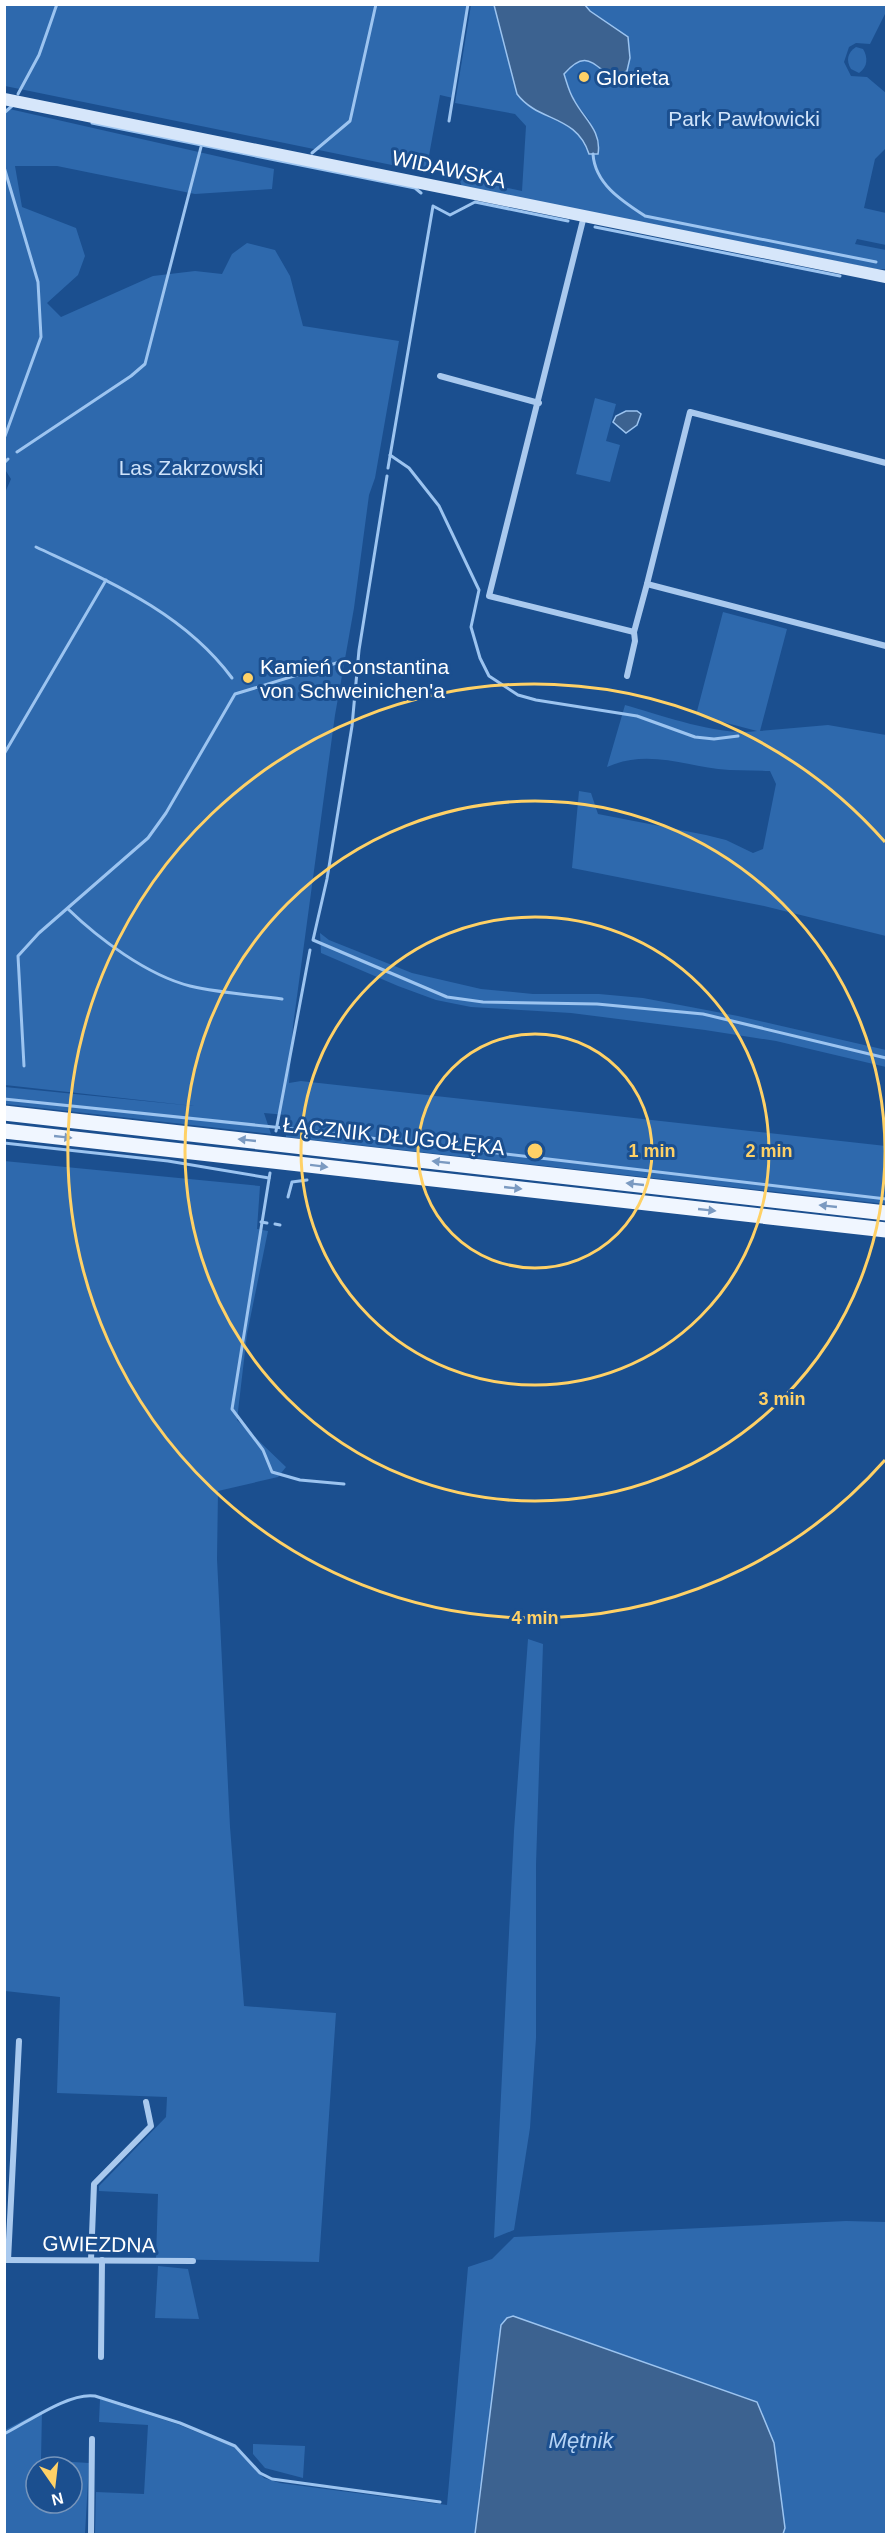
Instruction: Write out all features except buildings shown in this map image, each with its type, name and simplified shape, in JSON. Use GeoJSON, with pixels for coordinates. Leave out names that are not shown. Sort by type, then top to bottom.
{"type":"FeatureCollection","features":[{"type":"Feature","properties":{"kind":"main road","name":"ŁĄCZNIK DŁUGOŁĘKA"},"geometry":{"type":"LineString","coordinates":[[4,1113],[886,1213]]}},
{"type":"Feature","properties":{"kind":"main road","name":"ŁĄCZNIK DŁUGOŁĘKA"},"geometry":{"type":"LineString","coordinates":[[4,1131],[886,1230]]}},
{"type":"Feature","properties":{"kind":"street","name":"WIDAWSKA"},"geometry":{"type":"LineString","coordinates":[[4,99],[886,277]]}},
{"type":"Feature","properties":{"kind":"street"},"geometry":{"type":"LineString","coordinates":[[584,216],[489,596],[634,632]]}},
{"type":"Feature","properties":{"kind":"street"},"geometry":{"type":"LineString","coordinates":[[440,376],[539,403]]}},
{"type":"Feature","properties":{"kind":"street"},"geometry":{"type":"LineString","coordinates":[[627,676],[635,641],[634,632],[690,412],[886,463]]}},
{"type":"Feature","properties":{"kind":"street"},"geometry":{"type":"LineString","coordinates":[[647,584],[886,646]]}},
{"type":"Feature","properties":{"kind":"street"},"geometry":{"type":"LineString","coordinates":[[6,2260],[19,2041]]}},
{"type":"Feature","properties":{"kind":"street"},"geometry":{"type":"LineString","coordinates":[[92,2260],[94,2184],[151,2126],[146,2102]]}},
{"type":"Feature","properties":{"kind":"street","name":"GWIEZDNA"},"geometry":{"type":"LineString","coordinates":[[6,2260],[193,2261]]}},
{"type":"Feature","properties":{"kind":"street"},"geometry":{"type":"LineString","coordinates":[[101,2357],[102,2260]]}},
{"type":"Feature","properties":{"kind":"street"},"geometry":{"type":"LineString","coordinates":[[91,2535],[92,2439]]}},
{"type":"Feature","properties":{"kind":"green space"},"geometry":{"type":"Polygon","coordinates":[[[5,4],[467,5],[453,98],[440,95],[426,172],[5,86],[5,4]]]}},
{"type":"Feature","properties":{"kind":"green space","name":"Park Pawłowicki"},"geometry":{"type":"Polygon","coordinates":[[[471,5],[494,5],[517,94],[540,113],[576,130],[589,154],[590,121],[574,101],[564,74],[575,64],[585,60],[595,63],[605,73],[626,71],[630,58],[628,37],[590,11],[585,5],[886,5],[886,12],[870,44],[856,43],[849,47],[844,62],[851,76],[867,77],[886,93],[886,148],[875,159],[864,208],[886,213],[886,245],[857,239],[855,244],[886,250],[886,269],[876,269],[462,187],[459,178],[461,173],[465,179],[522,191],[526,126],[515,114],[455,103],[471,5]]]}},
{"type":"Feature","properties":{"kind":"green space"},"geometry":{"type":"Polygon","coordinates":[[[856,47],[863,49],[866,55],[866,65],[859,73],[851,69],[848,63],[849,54],[856,47]]]}},
{"type":"Feature","properties":{"kind":"green space","name":"Las Zakrzowski"},"geometry":{"type":"Polygon","coordinates":[[[5,108],[274,169],[272,189],[195,194],[57,166],[15,166],[22,207],[76,228],[85,256],[78,275],[47,303],[61,317],[153,276],[195,271],[222,274],[232,254],[247,243],[275,250],[290,276],[303,326],[399,341],[375,478],[369,495],[354,608],[335,715],[293,1026],[289,1083],[301,1081],[886,1146],[886,1204],[286,1137],[286,1115],[264,1113],[271,1134],[5,1104],[5,1087],[194,1106],[5,1085],[4,495],[11,479],[4,468],[5,108]]]}},
{"type":"Feature","properties":{"kind":"green space"},"geometry":{"type":"Polygon","coordinates":[[[595,398],[616,404],[606,441],[620,445],[610,482],[576,474],[595,398]]]}},
{"type":"Feature","properties":{"kind":"green space"},"geometry":{"type":"Polygon","coordinates":[[[723,612],[787,629],[760,731],[828,725],[886,735],[886,936],[764,906],[572,868],[579,791],[591,793],[598,814],[726,840],[753,853],[763,849],[776,784],[770,771],[718,769],[649,759],[635,759],[607,767],[625,705],[709,728],[742,732],[757,731],[696,715],[723,612]]]}},
{"type":"Feature","properties":{"kind":"green space"},"geometry":{"type":"Polygon","coordinates":[[[320,933],[329,940],[412,973],[481,989],[533,994],[599,994],[643,998],[738,1016],[886,1050],[886,1067],[776,1041],[705,1030],[571,1013],[471,1007],[436,1000],[321,953],[320,933]]]}},
{"type":"Feature","properties":{"kind":"green space"},"geometry":{"type":"Polygon","coordinates":[[[4,1161],[260,1186],[257,1229],[268,1231],[247,1334],[237,1420],[286,1467],[278,1477],[218,1491],[217,1559],[230,1827],[244,2006],[336,2013],[319,2262],[156,2259],[158,2194],[99,2191],[99,2186],[166,2117],[167,2097],[57,2093],[60,1997],[5,1991],[4,1161]]]}},
{"type":"Feature","properties":{"kind":"green space"},"geometry":{"type":"Polygon","coordinates":[[[528,1639],[543,1644],[536,1865],[536,2038],[530,2128],[514,2230],[494,2238],[514,1831],[528,1639]]]}},
{"type":"Feature","properties":{"kind":"green space"},"geometry":{"type":"Polygon","coordinates":[[[846,2221],[886,2222],[886,2534],[783,2534],[785,2528],[774,2443],[480,2486],[475,2534],[95,2534],[96,2492],[144,2494],[148,2425],[99,2422],[100,2399],[177,2424],[234,2447],[264,2478],[280,2483],[447,2505],[468,2267],[492,2259],[514,2237],[846,2221]]]}},
{"type":"Feature","properties":{"kind":"green space"},"geometry":{"type":"Polygon","coordinates":[[[158,2266],[188,2269],[199,2319],[155,2318],[158,2266]]]}},
{"type":"Feature","properties":{"kind":"green space"},"geometry":{"type":"Polygon","coordinates":[[[42,2411],[41,2455],[24,2455],[24,2515],[84,2515],[84,2463],[89,2463],[85,2534],[5,2534],[5,2430],[42,2411]]]}},
{"type":"Feature","properties":{"kind":"green space"},"geometry":{"type":"Polygon","coordinates":[[[253,2444],[305,2446],[303,2478],[265,2468],[253,2454],[253,2444]]]}},
{"type":"Feature","properties":{"kind":"water"},"geometry":{"type":"Polygon","coordinates":[[[494,5],[585,5],[590,11],[628,37],[630,58],[627,71],[612,77],[589,61],[584,61],[578,62],[564,74],[572,97],[595,132],[599,146],[598,154],[589,154],[583,141],[575,132],[536,110],[517,94],[494,5]]]}},
{"type":"Feature","properties":{"kind":"water"},"geometry":{"type":"Polygon","coordinates":[[[626,411],[637,411],[641,414],[637,425],[626,433],[613,422],[616,416],[626,411]]]}},
{"type":"Feature","properties":{"kind":"water","name":"Mętnik"},"geometry":{"type":"Polygon","coordinates":[[[513,2316],[757,2402],[774,2443],[785,2528],[783,2534],[475,2534],[501,2325],[507,2318],[513,2316]]]}},
{"type":"Feature","properties":{"kind":"waterway"},"geometry":{"type":"LineString","coordinates":[[18,94],[39,55],[57,4]]}},
{"type":"Feature","properties":{"kind":"waterway"},"geometry":{"type":"LineString","coordinates":[[312,153],[350,121],[376,4]]}},
{"type":"Feature","properties":{"kind":"waterway"},"geometry":{"type":"LineString","coordinates":[[449,121],[468,4]]}},
{"type":"Feature","properties":{"kind":"waterway"},"geometry":{"type":"LineString","coordinates":[[4,113],[12,106]]}},
{"type":"Feature","properties":{"kind":"waterway"},"geometry":{"type":"LineString","coordinates":[[92,123],[415,188],[421,193]]}},
{"type":"Feature","properties":{"kind":"waterway"},"geometry":{"type":"LineString","coordinates":[[17,452],[131,376],[145,364],[201,147]]}},
{"type":"Feature","properties":{"kind":"waterway"},"geometry":{"type":"LineString","coordinates":[[593,154],[595,165],[604,183],[619,198],[645,216],[876,262]]}},
{"type":"Feature","properties":{"kind":"waterway"},"geometry":{"type":"LineString","coordinates":[[4,167],[38,282],[41,337],[5,436]]}},
{"type":"Feature","properties":{"kind":"waterway"},"geometry":{"type":"LineString","coordinates":[[388,468],[433,206],[450,215],[475,202],[568,221]]}},
{"type":"Feature","properties":{"kind":"waterway"},"geometry":{"type":"LineString","coordinates":[[595,227],[840,276]]}},
{"type":"Feature","properties":{"kind":"waterway"},"geometry":{"type":"LineString","coordinates":[[390,455],[409,468],[439,506],[479,590],[471,627],[480,658],[489,676],[518,695],[536,700],[637,716],[695,737],[714,739],[738,736]]}},
{"type":"Feature","properties":{"kind":"waterway"},"geometry":{"type":"LineString","coordinates":[[4,463],[8,459]]}},
{"type":"Feature","properties":{"kind":"waterway"},"geometry":{"type":"LineString","coordinates":[[387,476],[359,650],[352,726],[327,879],[313,940],[447,997],[483,1002],[597,1004],[703,1014],[886,1058]]}},
{"type":"Feature","properties":{"kind":"waterway"},"geometry":{"type":"LineString","coordinates":[[36,547],[143,600],[191,634],[232,678]]}},
{"type":"Feature","properties":{"kind":"waterway"},"geometry":{"type":"LineString","coordinates":[[4,754],[106,580]]}},
{"type":"Feature","properties":{"kind":"waterway"},"geometry":{"type":"LineString","coordinates":[[24,1066],[18,956],[39,933],[148,838],[166,813],[235,694],[343,661]]}},
{"type":"Feature","properties":{"kind":"waterway"},"geometry":{"type":"LineString","coordinates":[[68,909],[124,955],[157,974],[190,986],[282,999]]}},
{"type":"Feature","properties":{"kind":"waterway"},"geometry":{"type":"LineString","coordinates":[[276,1131],[310,950]]}},
{"type":"Feature","properties":{"kind":"waterway"},"geometry":{"type":"LineString","coordinates":[[4,1099],[303,1130],[886,1199]]}},
{"type":"Feature","properties":{"kind":"waterway"},"geometry":{"type":"LineString","coordinates":[[4,1143],[168,1161],[269,1178]]}},
{"type":"Feature","properties":{"kind":"waterway"},"geometry":{"type":"LineString","coordinates":[[270,1173],[232,1409],[263,1450],[272,1472],[300,1480],[344,1484]]}},
{"type":"Feature","properties":{"kind":"waterway"},"geometry":{"type":"LineString","coordinates":[[288,1197],[292,1182],[307,1180]]}},
{"type":"Feature","properties":{"kind":"waterway"},"geometry":{"type":"LineString","coordinates":[[261,1222],[267,1223]]}},
{"type":"Feature","properties":{"kind":"waterway"},"geometry":{"type":"LineString","coordinates":[[275,1224],[280,1225]]}},
{"type":"Feature","properties":{"kind":"waterway"},"geometry":{"type":"LineString","coordinates":[[4,2434],[61,2403],[85,2396],[95,2396],[180,2423],[235,2446],[260,2473],[272,2479],[440,2502]]}},
{"type":"Feature","properties":{"kind":"place","name":"Glorieta"},"geometry":{"type":"Point","coordinates":[584,77]}},
{"type":"Feature","properties":{"kind":"place","name":"Kamień Constantina von Schweinichen'a"},"geometry":{"type":"Point","coordinates":[248,678]}}]}
